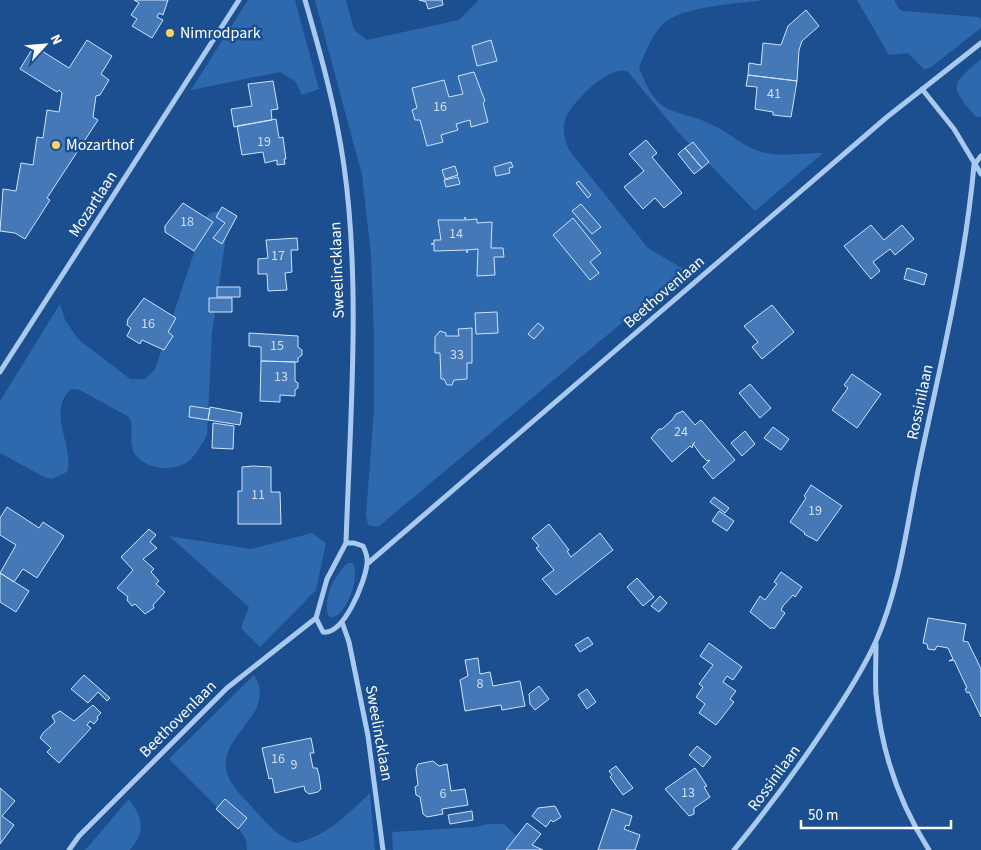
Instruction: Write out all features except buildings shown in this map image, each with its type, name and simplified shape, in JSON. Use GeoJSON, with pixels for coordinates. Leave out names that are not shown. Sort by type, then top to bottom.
{"type":"FeatureCollection","features":[{"type":"Feature","properties":{"kind":"street","name":"Mozartlaan"},"geometry":{"type":"LineString","coordinates":[[0,372],[239,0]]}},
{"type":"Feature","properties":{"kind":"street","name":"Sweelincklaan"},"geometry":{"type":"LineString","coordinates":[[305,0],[326,74],[344,166],[353,264],[346,543],[327,579],[316,618]]}},
{"type":"Feature","properties":{"kind":"street","name":"Beethovenlaan"},"geometry":{"type":"LineString","coordinates":[[367,564],[922,89],[981,44]]}},
{"type":"Feature","properties":{"kind":"street"},"geometry":{"type":"LineString","coordinates":[[922,89],[954,129],[981,174]]}},
{"type":"Feature","properties":{"kind":"street"},"geometry":{"type":"LineString","coordinates":[[974,165],[981,156]]}},
{"type":"Feature","properties":{"kind":"street","name":"Rossinilaan"},"geometry":{"type":"LineString","coordinates":[[734,850],[777,798],[847,694],[876,641],[894,587],[939,374],[969,221],[974,165]]}},
{"type":"Feature","properties":{"kind":"street"},"geometry":{"type":"LineString","coordinates":[[316,618],[323,632],[330,633],[336,630],[353,604],[367,564],[367,553],[363,546],[346,543]]}},
{"type":"Feature","properties":{"kind":"street","name":"Beethovenlaan"},"geometry":{"type":"LineString","coordinates":[[70,850],[79,836],[227,688],[316,618]]}},
{"type":"Feature","properties":{"kind":"street","name":"Sweelincklaan"},"geometry":{"type":"LineString","coordinates":[[342,622],[349,642],[368,736],[383,850]]}},
{"type":"Feature","properties":{"kind":"street","name":"Rossinilaan"},"geometry":{"type":"LineString","coordinates":[[876,641],[876,694],[893,780],[912,823],[929,850]]}},
{"type":"Feature","properties":{"kind":"shaded area"},"geometry":{"type":"Polygon","coordinates":[[[248,0],[295,0],[319,89],[302,95],[295,81],[280,72],[191,90],[248,0]]]}},
{"type":"Feature","properties":{"kind":"shaded area"},"geometry":{"type":"Polygon","coordinates":[[[315,0],[346,0],[354,30],[367,40],[459,20],[479,0],[764,0],[694,10],[669,19],[654,36],[639,67],[653,96],[661,104],[669,109],[715,126],[756,150],[776,154],[823,153],[755,211],[677,131],[628,72],[612,73],[592,87],[574,105],[565,120],[564,135],[569,150],[648,248],[685,270],[378,527],[368,525],[366,515],[374,410],[374,337],[371,255],[362,175],[315,0]]]}},
{"type":"Feature","properties":{"kind":"shaded area"},"geometry":{"type":"Polygon","coordinates":[[[857,0],[894,0],[899,9],[903,11],[978,17],[981,19],[981,28],[930,68],[924,69],[908,53],[889,55],[857,0]]]}},
{"type":"Feature","properties":{"kind":"shaded area"},"geometry":{"type":"Polygon","coordinates":[[[981,59],[981,117],[976,117],[961,99],[957,86],[963,75],[981,59]]]}},
{"type":"Feature","properties":{"kind":"shaded area"},"geometry":{"type":"Polygon","coordinates":[[[217,211],[223,219],[226,236],[212,333],[207,435],[192,457],[186,463],[173,468],[159,468],[140,460],[133,451],[131,421],[129,417],[80,390],[71,389],[64,398],[61,408],[67,452],[67,472],[52,479],[44,477],[0,453],[0,401],[60,304],[65,320],[78,339],[130,379],[145,379],[155,369],[206,217],[210,213],[217,211]]]}},
{"type":"Feature","properties":{"kind":"shaded area"},"geometry":{"type":"Polygon","coordinates":[[[312,533],[326,543],[316,590],[260,647],[241,628],[249,607],[169,536],[251,549],[312,533]]]}},
{"type":"Feature","properties":{"kind":"shaded area"},"geometry":{"type":"Polygon","coordinates":[[[348,563],[353,563],[355,569],[354,585],[348,602],[338,615],[332,618],[328,615],[327,608],[331,587],[339,573],[348,563]]]}},
{"type":"Feature","properties":{"kind":"shaded area"},"geometry":{"type":"Polygon","coordinates":[[[254,675],[259,688],[259,701],[254,712],[232,744],[227,756],[226,769],[232,784],[271,828],[296,843],[327,830],[370,793],[375,850],[247,850],[246,840],[240,830],[169,759],[254,675]]]}},
{"type":"Feature","properties":{"kind":"shaded area"},"geometry":{"type":"Polygon","coordinates":[[[129,799],[141,824],[139,836],[130,850],[85,850],[129,799]]]}},
{"type":"Feature","properties":{"kind":"shaded area"},"geometry":{"type":"Polygon","coordinates":[[[487,824],[504,824],[531,850],[393,850],[392,832],[476,827],[487,824]]]}},
{"type":"Feature","properties":{"kind":"place","name":"Nimrodpark"},"geometry":{"type":"Point","coordinates":[170,33]}},
{"type":"Feature","properties":{"kind":"place","name":"Mozarthof"},"geometry":{"type":"Point","coordinates":[56,145]}}]}
